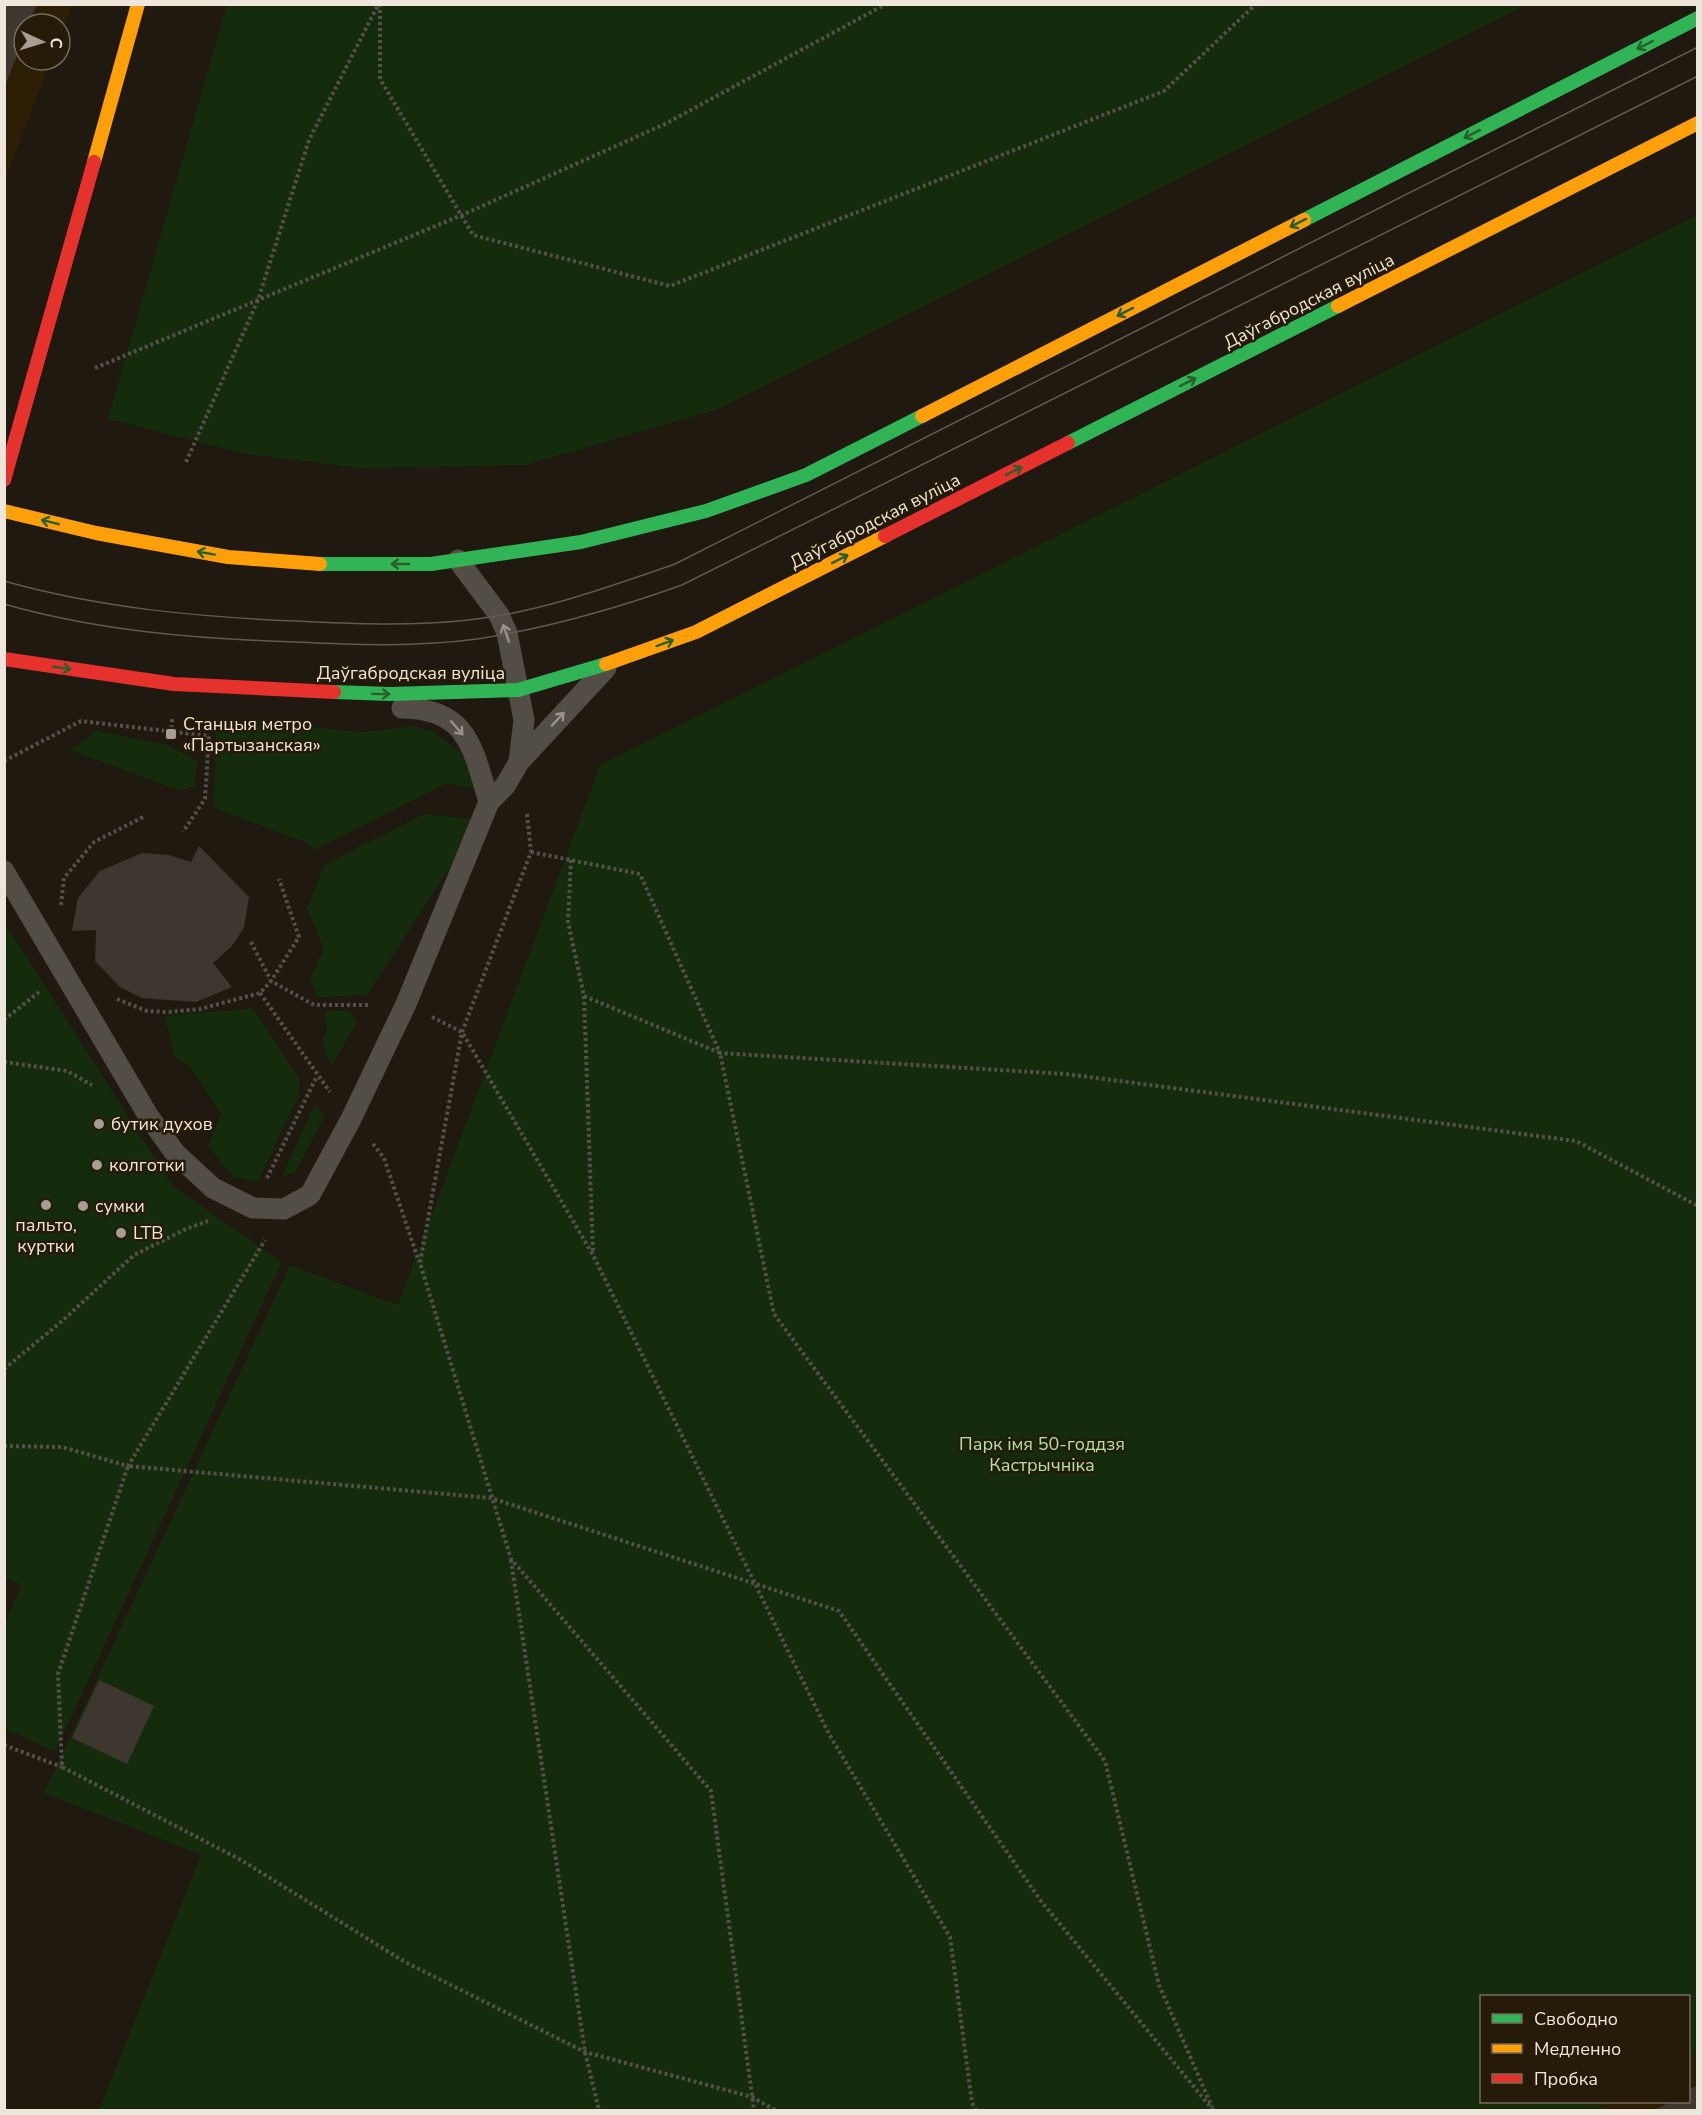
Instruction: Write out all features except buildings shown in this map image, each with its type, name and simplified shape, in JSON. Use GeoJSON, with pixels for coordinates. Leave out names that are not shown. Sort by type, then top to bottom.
{"type":"FeatureCollection","features":[{"type":"Feature","properties":{"kind":"main road"},"geometry":{"type":"LineString","coordinates":[[4,480],[138,4]]}},
{"type":"Feature","properties":{"kind":"main road"},"geometry":{"type":"LineString","coordinates":[[4,511],[96,533],[228,557],[332,565],[430,564],[581,542],[695,514],[807,475],[1698,18]]}},
{"type":"Feature","properties":{"kind":"main road","name":"Даўгабродская вуліца"},"geometry":{"type":"LineString","coordinates":[[4,659],[174,684],[390,694],[518,690],[610,663],[696,633],[1698,123]]}},
{"type":"Feature","properties":{"kind":"lane"},"geometry":{"type":"LineString","coordinates":[[458,560],[499,615],[507,633],[524,720],[519,762]]}},
{"type":"Feature","properties":{"kind":"lane"},"geometry":{"type":"LineString","coordinates":[[4,871],[149,1117],[174,1153],[213,1188],[253,1208],[284,1209],[310,1195],[351,1119],[406,1004],[489,802],[505,786],[519,762],[610,663]]}},
{"type":"Feature","properties":{"kind":"lane"},"geometry":{"type":"LineString","coordinates":[[325,692],[363,708],[424,708],[439,711],[458,726],[473,750],[489,802]]}},
{"type":"Feature","properties":{"kind":"path"},"geometry":{"type":"LineString","coordinates":[[379,4],[380,79],[473,234],[670,286],[1164,91],[1256,4]]}},
{"type":"Feature","properties":{"kind":"path"},"geometry":{"type":"LineString","coordinates":[[186,462],[258,300],[309,140],[379,4]]}},
{"type":"Feature","properties":{"kind":"path"},"geometry":{"type":"LineString","coordinates":[[95,368],[462,215],[665,124],[886,4]]}},
{"type":"Feature","properties":{"kind":"path"},"geometry":{"type":"LineString","coordinates":[[4,761],[81,721],[209,736],[205,799],[183,832]]}},
{"type":"Feature","properties":{"kind":"path"},"geometry":{"type":"LineString","coordinates":[[527,814],[531,852],[462,1032],[420,1263],[511,1559],[585,2052],[599,2110]]}},
{"type":"Feature","properties":{"kind":"path"},"geometry":{"type":"LineString","coordinates":[[60,911],[64,878],[94,842],[145,816]]}},
{"type":"Feature","properties":{"kind":"path"},"geometry":{"type":"LineString","coordinates":[[531,852],[640,874],[720,1053],[774,1314],[1105,1761],[1159,1985],[1213,2110]]}},
{"type":"Feature","properties":{"kind":"path"},"geometry":{"type":"LineString","coordinates":[[571,860],[568,922],[584,996],[593,1255]]}},
{"type":"Feature","properties":{"kind":"path"},"geometry":{"type":"LineString","coordinates":[[111,997],[147,1011],[168,1012],[200,1009],[260,993],[272,981],[299,937],[279,879]]}},
{"type":"Feature","properties":{"kind":"path"},"geometry":{"type":"LineString","coordinates":[[251,942],[272,981],[314,1005],[406,1004],[462,1032],[593,1255],[829,1734],[950,1937],[972,2103],[976,2110]]}},
{"type":"Feature","properties":{"kind":"path"},"geometry":{"type":"LineString","coordinates":[[4,1020],[65,971]]}},
{"type":"Feature","properties":{"kind":"path"},"geometry":{"type":"LineString","coordinates":[[584,996],[720,1053],[1066,1074],[1576,1141],[1698,1206]]}},
{"type":"Feature","properties":{"kind":"path"},"geometry":{"type":"LineString","coordinates":[[4,1062],[67,1071],[98,1088]]}},
{"type":"Feature","properties":{"kind":"path"},"geometry":{"type":"LineString","coordinates":[[4,1369],[62,1322],[134,1255],[188,1228],[253,1208],[317,1076]]}},
{"type":"Feature","properties":{"kind":"path"},"geometry":{"type":"LineString","coordinates":[[62,1767],[58,1674],[128,1466],[284,1209]]}},
{"type":"Feature","properties":{"kind":"path"},"geometry":{"type":"LineString","coordinates":[[4,1446],[62,1447],[128,1466],[491,1498],[839,1611],[1041,1901],[1213,2110]]}},
{"type":"Feature","properties":{"kind":"path"},"geometry":{"type":"LineString","coordinates":[[511,1559],[711,1791],[754,2110]]}},
{"type":"Feature","properties":{"kind":"path"},"geometry":{"type":"LineString","coordinates":[[4,1744],[62,1767],[241,1860],[405,1962],[585,2052],[752,2097],[775,2110]]}},
{"type":"Feature","properties":{"kind":"shaded area"},"geometry":{"type":"Polygon","coordinates":[[[5,5],[72,5],[69,12],[12,12],[12,72],[46,72],[5,180],[5,5]]]}},
{"type":"Feature","properties":{"kind":"shaded area"},"geometry":{"type":"Polygon","coordinates":[[[1697,2053],[1697,2110],[1594,2110],[1608,2103],[1690,2103],[1690,2057],[1697,2053]]]}},
{"type":"Feature","properties":{"kind":"green space"},"geometry":{"type":"Polygon","coordinates":[[[227,4],[1526,5],[716,410],[526,465],[360,468],[246,454],[108,419],[227,4]]]}},
{"type":"Feature","properties":{"kind":"green space","name":"Парк імя 50-годдзя Кастрычніка"},"geometry":{"type":"Polygon","coordinates":[[[1697,215],[1697,2053],[1690,2057],[1690,1995],[1480,1995],[1480,2103],[1608,2103],[1594,2110],[99,2110],[201,1855],[44,1793],[290,1265],[398,1305],[600,765],[1697,215]]]}},
{"type":"Feature","properties":{"kind":"green space"},"geometry":{"type":"Polygon","coordinates":[[[293,725],[363,732],[413,726],[434,732],[461,753],[476,788],[445,784],[315,850],[304,842],[214,808],[216,726],[293,725]]]}},
{"type":"Feature","properties":{"kind":"green space"},"geometry":{"type":"Polygon","coordinates":[[[97,731],[168,745],[197,761],[195,786],[180,791],[70,750],[97,731]]]}},
{"type":"Feature","properties":{"kind":"green space"},"geometry":{"type":"Polygon","coordinates":[[[424,814],[471,819],[459,853],[368,994],[318,998],[310,978],[324,949],[307,909],[324,865],[424,814]]]}},
{"type":"Feature","properties":{"kind":"green space"},"geometry":{"type":"Polygon","coordinates":[[[5,923],[173,1186],[282,1262],[55,1752],[5,1728],[5,1624],[21,1585],[4,1577],[5,923]]]}},
{"type":"Feature","properties":{"kind":"green space"},"geometry":{"type":"Polygon","coordinates":[[[253,1008],[299,1078],[299,1094],[258,1182],[233,1177],[208,1146],[221,1114],[189,1065],[175,1058],[165,1016],[253,1008]]]}},
{"type":"Feature","properties":{"kind":"green space"},"geometry":{"type":"Polygon","coordinates":[[[348,1010],[357,1022],[331,1067],[322,1041],[327,1030],[325,1011],[348,1010]]]}},
{"type":"Feature","properties":{"kind":"green space"},"geometry":{"type":"Polygon","coordinates":[[[315,1103],[325,1116],[295,1173],[282,1176],[315,1103]]]}},
{"type":"Feature","properties":{"kind":"tram line"},"geometry":{"type":"LineString","coordinates":[[4,581],[76,598],[149,610],[223,617],[361,624],[469,620],[522,611],[600,590],[675,564],[1698,47]]}},
{"type":"Feature","properties":{"kind":"tram line"},"geometry":{"type":"LineString","coordinates":[[4,604],[76,621],[185,636],[386,645],[455,642],[503,635],[581,617],[632,602],[682,585],[1698,76]]}},
{"type":"Feature","properties":{"kind":"traffic: fast"},"geometry":{"type":"LineString","coordinates":[[1304,220],[1698,18]]}},
{"type":"Feature","properties":{"kind":"traffic: fast"},"geometry":{"type":"LineString","coordinates":[[1068,443],[1338,306]]}},
{"type":"Feature","properties":{"kind":"traffic: fast"},"geometry":{"type":"LineString","coordinates":[[320,564],[431,564],[581,542],[706,511],[806,475],[922,416]]}},
{"type":"Feature","properties":{"kind":"traffic: fast"},"geometry":{"type":"LineString","coordinates":[[334,692],[390,694],[518,690],[606,664]]}},
{"type":"Feature","properties":{"kind":"traffic: slow"},"geometry":{"type":"LineString","coordinates":[[94,162],[138,4]]}},
{"type":"Feature","properties":{"kind":"traffic: slow"},"geometry":{"type":"LineString","coordinates":[[1338,306],[1698,123]]}},
{"type":"Feature","properties":{"kind":"traffic: slow"},"geometry":{"type":"LineString","coordinates":[[922,416],[1304,220]]}},
{"type":"Feature","properties":{"kind":"traffic: slow"},"geometry":{"type":"LineString","coordinates":[[4,511],[96,533],[228,557],[320,564]]}},
{"type":"Feature","properties":{"kind":"traffic: slow"},"geometry":{"type":"LineString","coordinates":[[606,664],[696,632],[885,536]]}},
{"type":"Feature","properties":{"kind":"traffic: jam"},"geometry":{"type":"LineString","coordinates":[[4,480],[94,162]]}},
{"type":"Feature","properties":{"kind":"traffic: jam"},"geometry":{"type":"LineString","coordinates":[[885,536],[1068,443]]}},
{"type":"Feature","properties":{"kind":"traffic: jam"},"geometry":{"type":"LineString","coordinates":[[4,659],[174,684],[334,692]]}},
{"type":"Feature","properties":{"kind":"place","name":"Станцыя метро «Партызанская»"},"geometry":{"type":"Point","coordinates":[171,734]}},
{"type":"Feature","properties":{"kind":"place","name":"бутик духов"},"geometry":{"type":"Point","coordinates":[99,1124]}},
{"type":"Feature","properties":{"kind":"place","name":"колготки"},"geometry":{"type":"Point","coordinates":[97,1165]}},
{"type":"Feature","properties":{"kind":"place","name":"пальто, куртки"},"geometry":{"type":"Point","coordinates":[46,1205]}},
{"type":"Feature","properties":{"kind":"place","name":"сумки"},"geometry":{"type":"Point","coordinates":[83,1206]}},
{"type":"Feature","properties":{"kind":"place","name":"LTB"},"geometry":{"type":"Point","coordinates":[121,1233]}}]}
